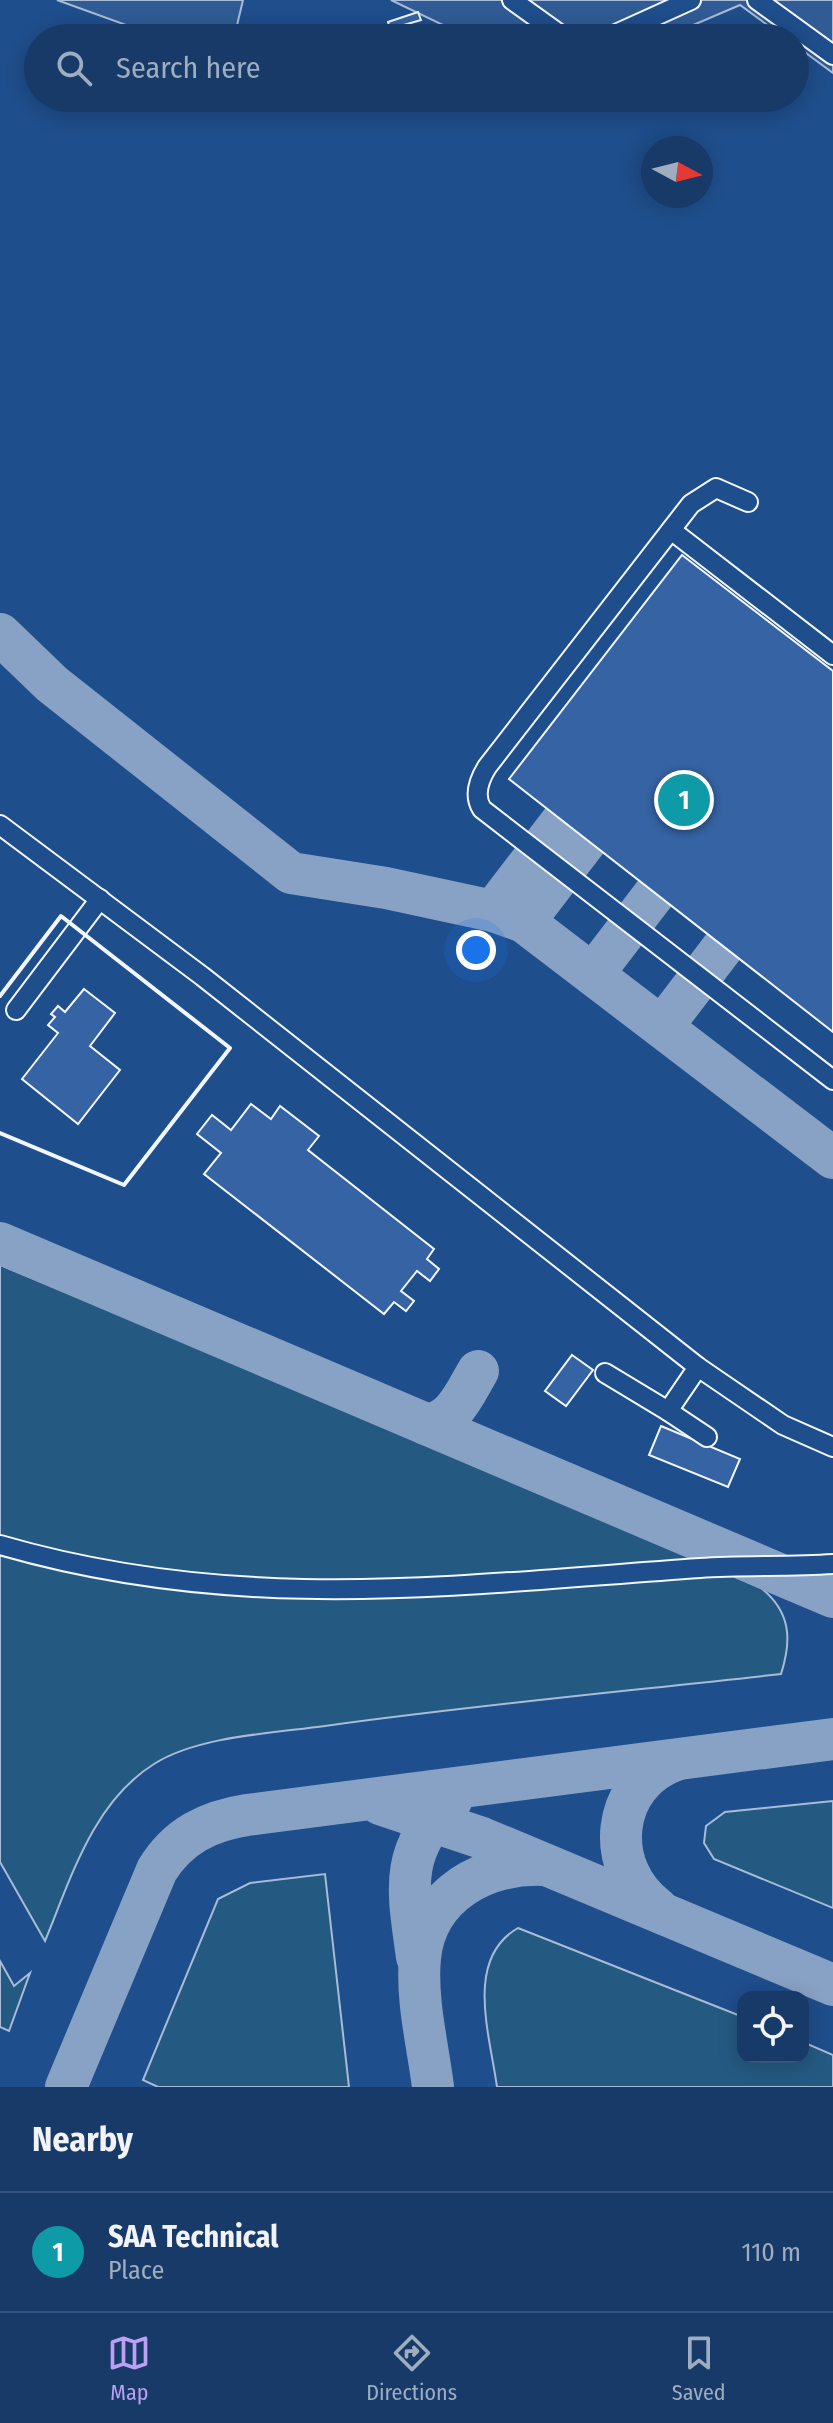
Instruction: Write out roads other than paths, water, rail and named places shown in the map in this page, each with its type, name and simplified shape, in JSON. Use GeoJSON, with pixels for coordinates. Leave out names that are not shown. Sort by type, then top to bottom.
{"type":"FeatureCollection","features":[{"type":"Feature","properties":{"kind":"lane"},"geometry":{"type":"LineString","coordinates":[[512,0],[545,24]]}},
{"type":"Feature","properties":{"kind":"lane"},"geometry":{"type":"LineString","coordinates":[[638,24],[691,0]]}},
{"type":"Feature","properties":{"kind":"lane"},"geometry":{"type":"LineString","coordinates":[[757,0],[790,24]]}},
{"type":"Feature","properties":{"kind":"lane"},"geometry":{"type":"LineString","coordinates":[[809,38],[833,55]]}},
{"type":"Feature","properties":{"kind":"lane"},"geometry":{"type":"LineString","coordinates":[[748,502],[716,488],[702,494],[487,767],[478,786],[479,804],[833,1080]]}},
{"type":"Feature","properties":{"kind":"lane"},"geometry":{"type":"LineString","coordinates":[[671,530],[833,655]]}},
{"type":"Feature","properties":{"kind":"lane"},"geometry":{"type":"LineString","coordinates":[[0,825],[202,976],[698,1367],[771,1418],[833,1447]]}},
{"type":"Feature","properties":{"kind":"lane"},"geometry":{"type":"LineString","coordinates":[[16,1010],[100,899]]}},
{"type":"Feature","properties":{"kind":"lane"},"geometry":{"type":"LineString","coordinates":[[668,1411],[698,1367]]}},
{"type":"Feature","properties":{"kind":"lane"},"geometry":{"type":"LineString","coordinates":[[605,1373],[707,1437]]}},
{"type":"Feature","properties":{"kind":"lane"},"geometry":{"type":"LineString","coordinates":[[0,1545],[133,1576],[229,1588],[306,1591],[389,1590],[703,1568],[833,1564]]}},
{"type":"Feature","properties":{"kind":"place","name":"SAA Technical"},"geometry":{"type":"Point","coordinates":[684,800]}}]}
